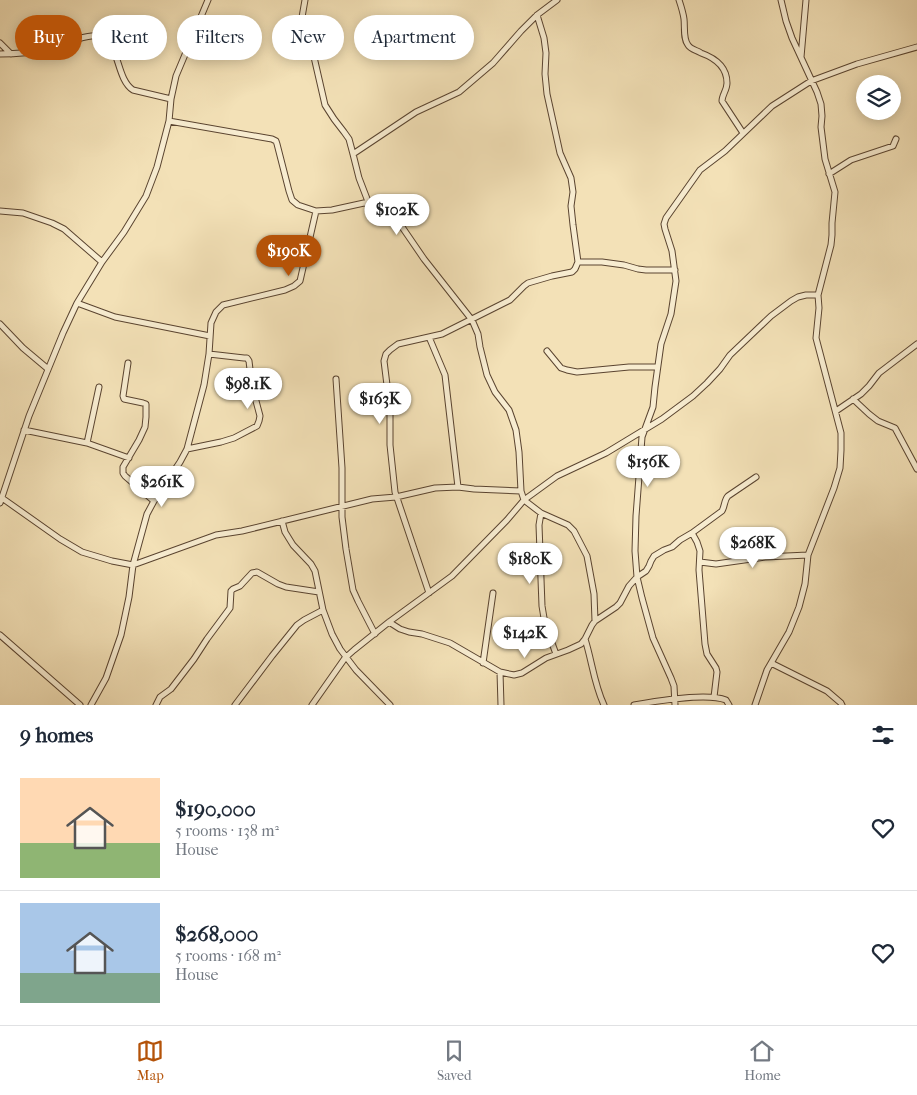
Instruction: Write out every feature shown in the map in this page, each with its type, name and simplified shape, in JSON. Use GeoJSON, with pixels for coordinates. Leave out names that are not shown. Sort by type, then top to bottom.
{"type":"FeatureCollection","features":[{"type":"Feature","properties":{"kind":"street"},"geometry":{"type":"LineString","coordinates":[[208,0],[176,76],[169,121],[157,167],[146,196],[77,303],[24,430],[1,501],[82,552],[112,562],[133,565],[216,535],[242,531],[372,499],[396,497],[435,488],[458,487],[474,490],[521,491]]}},
{"type":"Feature","properties":{"kind":"street"},"geometry":{"type":"LineString","coordinates":[[305,0],[300,23],[304,42],[314,57],[325,105],[348,139],[359,178],[369,204]]}},
{"type":"Feature","properties":{"kind":"street"},"geometry":{"type":"LineString","coordinates":[[353,154],[416,112],[459,92],[493,63],[537,15],[557,0]]}},
{"type":"Feature","properties":{"kind":"street"},"geometry":{"type":"LineString","coordinates":[[679,0],[684,16],[686,42],[692,49],[719,62],[725,72],[727,81],[722,101],[743,133]]}},
{"type":"Feature","properties":{"kind":"street"},"geometry":{"type":"LineString","coordinates":[[755,705],[770,663],[789,632],[799,607],[805,584],[808,555],[834,488],[840,468],[842,450],[841,432],[816,338],[819,308],[818,295],[831,244],[835,192],[825,159],[822,141],[821,104],[786,21],[781,0]]}},
{"type":"Feature","properties":{"kind":"street"},"geometry":{"type":"LineString","coordinates":[[801,58],[806,0]]}},
{"type":"Feature","properties":{"kind":"street"},"geometry":{"type":"LineString","coordinates":[[429,593],[396,497],[390,445],[390,409],[384,361],[386,354],[398,344],[442,334],[510,300],[528,283],[572,272],[575,269],[578,262],[571,206],[571,178],[560,154],[547,94],[544,38],[537,15]]}},
{"type":"Feature","properties":{"kind":"street"},"geometry":{"type":"LineString","coordinates":[[0,54],[18,54],[49,49],[72,39],[93,36],[108,39],[129,87],[133,90],[171,99]]}},
{"type":"Feature","properties":{"kind":"street"},"geometry":{"type":"LineString","coordinates":[[0,43],[11,54]]}},
{"type":"Feature","properties":{"kind":"street"},"geometry":{"type":"LineString","coordinates":[[675,705],[671,678],[653,638],[637,577],[635,551],[640,458],[644,430],[653,407],[661,344],[671,314],[676,281],[672,251],[664,224],[666,218],[700,170],[725,151],[772,106],[811,81],[857,64],[917,47]]}},
{"type":"Feature","properties":{"kind":"street"},"geometry":{"type":"LineString","coordinates":[[169,121],[272,138],[277,144],[288,191],[292,200],[298,205],[316,211],[369,204],[375,206],[400,224],[424,259],[472,320],[478,334],[488,375],[495,392],[509,410],[516,430],[521,491],[524,500],[541,513],[568,525],[574,531],[587,556],[594,594],[595,621]]}},
{"type":"Feature","properties":{"kind":"street"},"geometry":{"type":"LineString","coordinates":[[830,174],[851,160],[890,148],[896,139]]}},
{"type":"Feature","properties":{"kind":"street"},"geometry":{"type":"LineString","coordinates":[[0,211],[23,213],[52,223],[64,230],[102,262]]}},
{"type":"Feature","properties":{"kind":"street"},"geometry":{"type":"LineString","coordinates":[[91,705],[106,678],[121,635],[129,598],[133,565],[147,514],[187,449],[204,385],[211,323],[216,312],[223,305],[285,290],[300,281],[316,211]]}},
{"type":"Feature","properties":{"kind":"street"},"geometry":{"type":"LineString","coordinates":[[578,262],[602,262],[646,270],[675,270]]}},
{"type":"Feature","properties":{"kind":"street"},"geometry":{"type":"LineString","coordinates":[[312,705],[346,658],[389,622],[452,576],[524,500],[557,476],[606,453],[676,409],[707,383],[730,355],[771,316],[798,297],[818,295]]}},
{"type":"Feature","properties":{"kind":"street"},"geometry":{"type":"LineString","coordinates":[[77,303],[115,317],[210,336]]}},
{"type":"Feature","properties":{"kind":"street"},"geometry":{"type":"LineString","coordinates":[[0,324],[23,348],[48,369]]}},
{"type":"Feature","properties":{"kind":"street"},"geometry":{"type":"LineString","coordinates":[[429,337],[445,375],[458,487]]}},
{"type":"Feature","properties":{"kind":"street"},"geometry":{"type":"LineString","coordinates":[[836,411],[853,400],[869,386],[879,373],[917,344]]}},
{"type":"Feature","properties":{"kind":"street"},"geometry":{"type":"LineString","coordinates":[[547,351],[561,368],[577,372],[628,367],[657,367]]}},
{"type":"Feature","properties":{"kind":"street"},"geometry":{"type":"LineString","coordinates":[[187,449],[208,446],[234,438],[256,426],[259,421],[260,416],[252,386],[249,361],[244,358],[209,354]]}},
{"type":"Feature","properties":{"kind":"street"},"geometry":{"type":"LineString","coordinates":[[128,363],[124,399],[146,404],[146,417],[145,426],[139,440],[123,467],[122,473],[154,501]]}},
{"type":"Feature","properties":{"kind":"street"},"geometry":{"type":"LineString","coordinates":[[336,378],[342,468],[342,517],[351,582],[358,601],[375,634]]}},
{"type":"Feature","properties":{"kind":"street"},"geometry":{"type":"LineString","coordinates":[[87,443],[99,387]]}},
{"type":"Feature","properties":{"kind":"street"},"geometry":{"type":"LineString","coordinates":[[853,400],[878,420],[895,428],[917,469]]}},
{"type":"Feature","properties":{"kind":"street"},"geometry":{"type":"LineString","coordinates":[[24,430],[87,443],[129,458]]}},
{"type":"Feature","properties":{"kind":"street"},"geometry":{"type":"LineString","coordinates":[[389,622],[400,629],[450,643],[500,672],[522,673],[556,654],[581,644],[595,621],[620,603],[629,586],[646,571],[654,556],[692,533],[722,511],[728,496],[756,477]]}},
{"type":"Feature","properties":{"kind":"street"},"geometry":{"type":"LineString","coordinates":[[541,513],[539,525],[542,606],[545,624],[556,654]]}},
{"type":"Feature","properties":{"kind":"street"},"geometry":{"type":"LineString","coordinates":[[282,521],[285,532],[293,545],[312,564],[332,634],[346,658],[390,705]]}},
{"type":"Feature","properties":{"kind":"street"},"geometry":{"type":"LineString","coordinates":[[692,533],[698,542],[700,551],[699,570],[705,644],[707,654],[717,672],[714,697]]}},
{"type":"Feature","properties":{"kind":"street"},"geometry":{"type":"LineString","coordinates":[[700,562],[716,564],[765,557],[808,555]]}},
{"type":"Feature","properties":{"kind":"street"},"geometry":{"type":"LineString","coordinates":[[156,705],[160,697],[171,689],[194,659],[230,608],[233,588],[240,586],[252,573],[257,572],[286,587],[319,592]]}},
{"type":"Feature","properties":{"kind":"street"},"geometry":{"type":"LineString","coordinates":[[483,663],[493,593]]}},
{"type":"Feature","properties":{"kind":"street"},"geometry":{"type":"LineString","coordinates":[[235,705],[297,625],[324,610]]}},
{"type":"Feature","properties":{"kind":"street"},"geometry":{"type":"LineString","coordinates":[[0,635],[80,705]]}},
{"type":"Feature","properties":{"kind":"street"},"geometry":{"type":"LineString","coordinates":[[585,639],[604,705]]}},
{"type":"Feature","properties":{"kind":"street"},"geometry":{"type":"LineString","coordinates":[[770,663],[827,691],[842,705]]}},
{"type":"Feature","properties":{"kind":"street"},"geometry":{"type":"LineString","coordinates":[[500,672],[501,705]]}},
{"type":"Feature","properties":{"kind":"street"},"geometry":{"type":"LineString","coordinates":[[634,705],[675,699],[714,697],[726,700],[730,705]]}}]}
